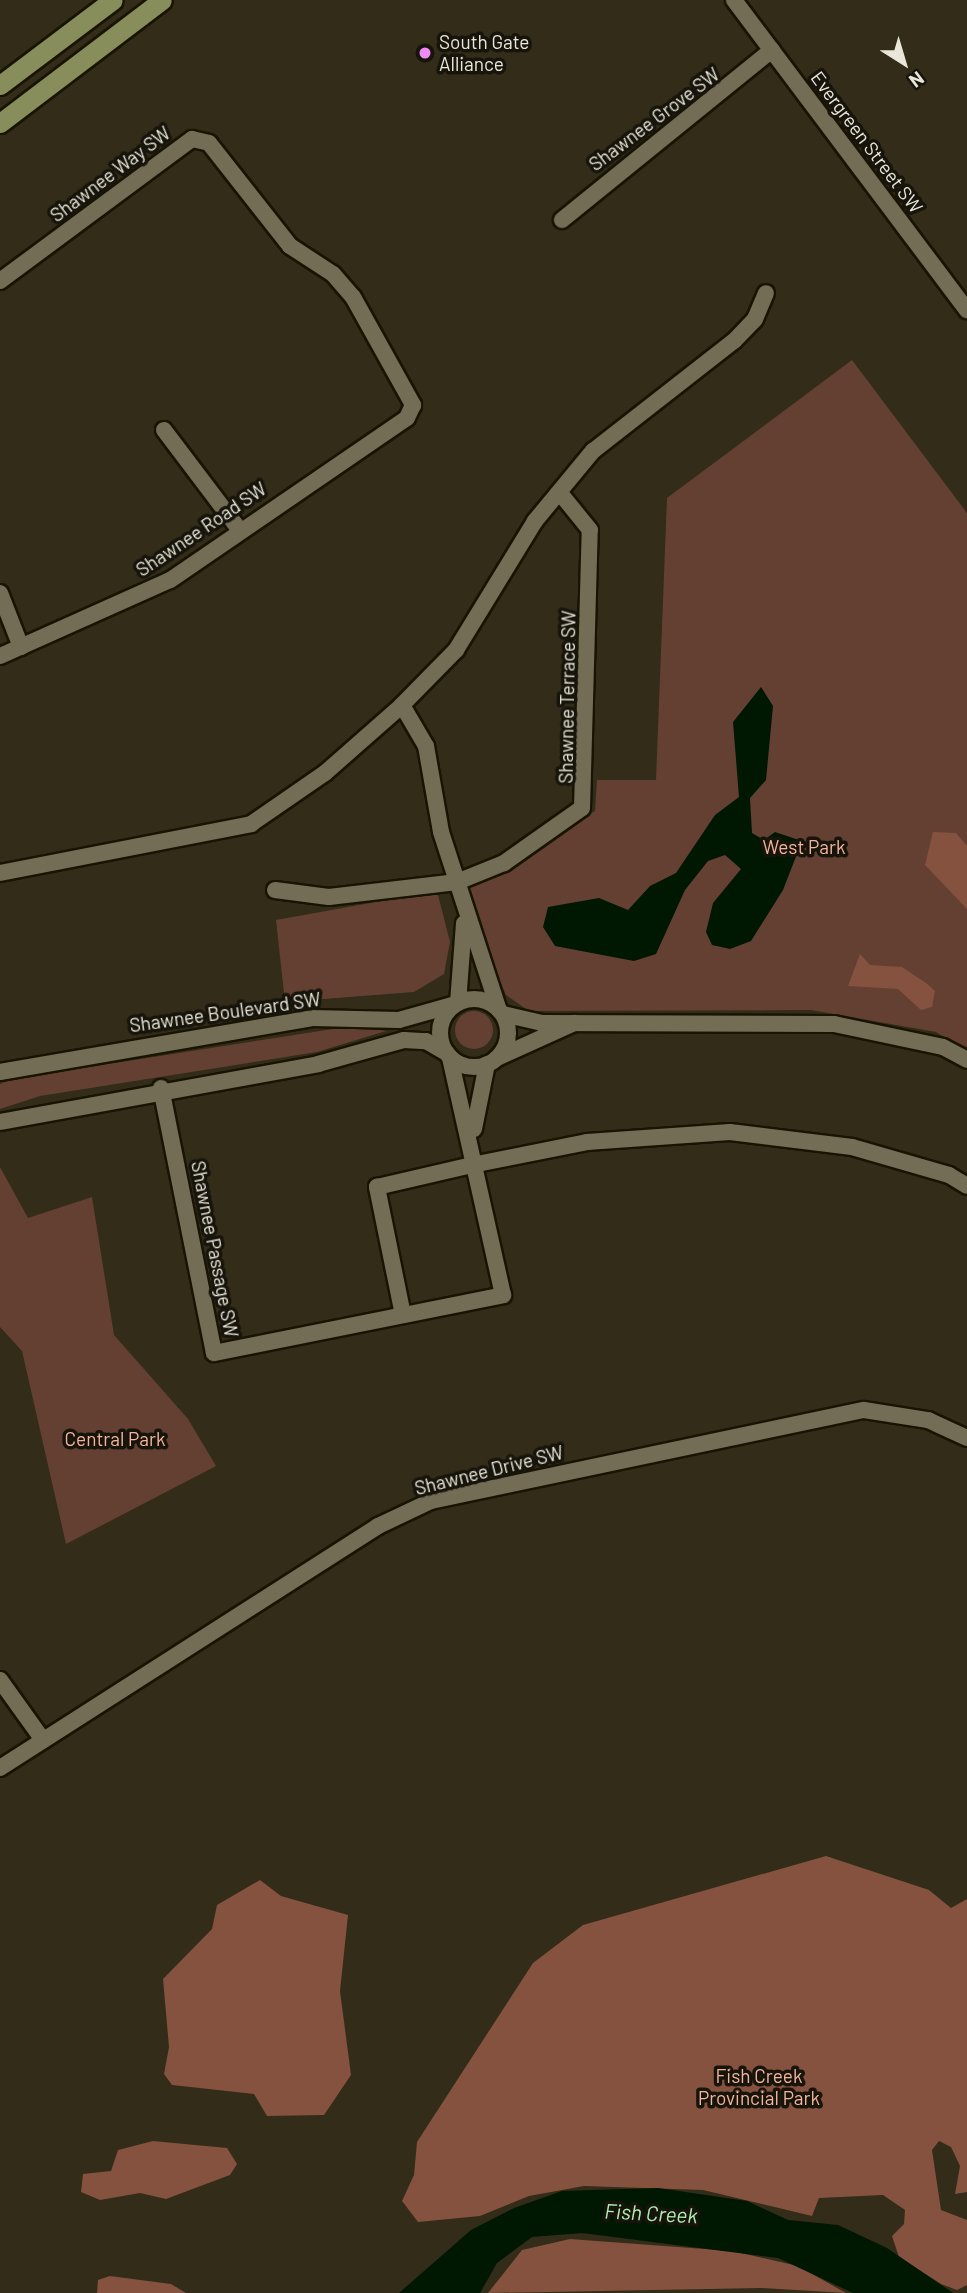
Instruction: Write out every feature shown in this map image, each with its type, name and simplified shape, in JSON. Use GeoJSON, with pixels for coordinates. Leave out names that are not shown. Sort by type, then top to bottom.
{"type":"FeatureCollection","features":[{"type":"Feature","properties":{"kind":"main road"},"geometry":{"type":"LineString","coordinates":[[0,85],[113,0]]}},
{"type":"Feature","properties":{"kind":"main road"},"geometry":{"type":"LineString","coordinates":[[0,123],[162,0]]}},
{"type":"Feature","properties":{"kind":"street","name":"Evergreen Street SW"},"geometry":{"type":"LineString","coordinates":[[734,0],[967,310]]}},
{"type":"Feature","properties":{"kind":"street","name":"Shawnee Grove SW"},"geometry":{"type":"LineString","coordinates":[[562,220],[772,51]]}},
{"type":"Feature","properties":{"kind":"street","name":"Shawnee Way SW"},"geometry":{"type":"LineString","coordinates":[[0,281],[192,139],[209,143],[290,246],[353,297],[404,386],[411,411]]}},
{"type":"Feature","properties":{"kind":"street"},"geometry":{"type":"LineString","coordinates":[[0,873],[251,824],[325,774],[402,705],[456,650],[535,521],[560,493],[627,421],[749,327],[766,293]]}},
{"type":"Feature","properties":{"kind":"street","name":"Shawnee Road SW"},"geometry":{"type":"LineString","coordinates":[[0,656],[170,580],[238,528],[411,411]]}},
{"type":"Feature","properties":{"kind":"street"},"geometry":{"type":"LineString","coordinates":[[164,430],[238,528]]}},
{"type":"Feature","properties":{"kind":"street","name":"Shawnee Terrace SW"},"geometry":{"type":"LineString","coordinates":[[275,890],[330,897],[457,882],[504,863],[585,803],[590,530],[560,493]]}},
{"type":"Feature","properties":{"kind":"street"},"geometry":{"type":"LineString","coordinates":[[0,593],[20,647]]}},
{"type":"Feature","properties":{"kind":"street"},"geometry":{"type":"LineString","coordinates":[[402,705],[426,746],[464,913],[508,1037],[492,1061],[475,1156]]}},
{"type":"Feature","properties":{"kind":"street"},"geometry":{"type":"LineString","coordinates":[[464,913],[457,1003],[441,1026],[475,1156]]}},
{"type":"Feature","properties":{"kind":"street"},"geometry":{"type":"LineString","coordinates":[[457,1003],[475,999],[501,1012],[577,1022],[834,1024],[943,1047],[967,1060]]}},
{"type":"Feature","properties":{"kind":"street","name":"Shawnee Boulevard SW"},"geometry":{"type":"LineString","coordinates":[[0,1072],[312,1018],[399,1020],[457,1003]]}},
{"type":"Feature","properties":{"kind":"street"},"geometry":{"type":"LineString","coordinates":[[0,1122],[161,1088],[318,1064],[404,1040],[426,1041],[467,1066],[492,1061],[577,1022]]}},
{"type":"Feature","properties":{"kind":"street","name":"Shawnee Passage SW"},"geometry":{"type":"LineString","coordinates":[[161,1088],[214,1353],[503,1295],[475,1156]]}},
{"type":"Feature","properties":{"kind":"street"},"geometry":{"type":"LineString","coordinates":[[403,1315],[377,1187],[475,1156],[587,1142],[730,1132],[852,1147],[949,1175],[967,1186]]}},
{"type":"Feature","properties":{"kind":"street","name":"Shawnee Drive SW"},"geometry":{"type":"LineString","coordinates":[[0,1768],[378,1526],[431,1501],[864,1410],[928,1420],[967,1438]]}},
{"type":"Feature","properties":{"kind":"street"},"geometry":{"type":"LineString","coordinates":[[0,1680],[43,1740]]}},
{"type":"Feature","properties":{"kind":"green space","name":"West Park"},"geometry":{"type":"Polygon","coordinates":[[[852,360],[967,513],[967,1051],[936,1032],[811,1010],[529,1011],[506,995],[458,886],[595,811],[597,780],[656,780],[667,498],[852,360]]]}},
{"type":"Feature","properties":{"kind":"green space"},"geometry":{"type":"Polygon","coordinates":[[[933,832],[956,833],[967,846],[967,909],[925,865],[933,832]]]}},
{"type":"Feature","properties":{"kind":"green space"},"geometry":{"type":"Polygon","coordinates":[[[437,891],[450,942],[444,974],[414,992],[285,1002],[276,920],[437,891]]]}},
{"type":"Feature","properties":{"kind":"green space"},"geometry":{"type":"Polygon","coordinates":[[[860,954],[870,965],[902,967],[926,983],[935,991],[932,1007],[921,1010],[898,989],[848,986],[860,954]]]}},
{"type":"Feature","properties":{"kind":"green space"},"geometry":{"type":"Polygon","coordinates":[[[474,1011],[488,1016],[493,1030],[488,1044],[474,1049],[460,1044],[455,1030],[460,1016],[474,1011]]]}},
{"type":"Feature","properties":{"kind":"green space"},"geometry":{"type":"Polygon","coordinates":[[[352,1026],[386,1031],[317,1052],[40,1096],[0,1109],[0,1084],[12,1079],[352,1026]]]}},
{"type":"Feature","properties":{"kind":"green space","name":"Central Park"},"geometry":{"type":"Polygon","coordinates":[[[0,1167],[28,1218],[92,1197],[114,1335],[188,1419],[216,1466],[66,1544],[22,1351],[0,1327],[0,1167]]]}},
{"type":"Feature","properties":{"kind":"green space","name":"Fish Creek Provincial Park"},"geometry":{"type":"Polygon","coordinates":[[[826,1856],[929,1890],[951,1908],[967,1899],[967,2192],[955,2194],[960,2166],[951,2147],[939,2141],[932,2150],[941,2210],[967,2220],[967,2285],[957,2290],[941,2284],[899,2257],[892,2236],[904,2224],[905,2210],[883,2195],[819,2198],[812,2216],[703,2190],[584,2186],[529,2196],[480,2216],[418,2222],[402,2201],[414,2175],[417,2142],[533,1963],[583,1925],[826,1856]]]}},
{"type":"Feature","properties":{"kind":"green space"},"geometry":{"type":"Polygon","coordinates":[[[260,1880],[281,1896],[348,1915],[340,1991],[351,2075],[324,2115],[267,2116],[254,2094],[172,2085],[164,2074],[169,2047],[163,1979],[212,1929],[217,1905],[260,1880]]]}},
{"type":"Feature","properties":{"kind":"green space"},"geometry":{"type":"Polygon","coordinates":[[[153,2141],[227,2148],[237,2164],[230,2175],[166,2199],[140,2193],[100,2200],[81,2192],[83,2174],[111,2171],[118,2150],[153,2141]]]}},
{"type":"Feature","properties":{"kind":"green space"},"geometry":{"type":"Polygon","coordinates":[[[570,2239],[732,2251],[798,2266],[846,2293],[761,2288],[488,2293],[522,2250],[570,2239]]]}},
{"type":"Feature","properties":{"kind":"green space"},"geometry":{"type":"Polygon","coordinates":[[[110,2276],[171,2284],[186,2293],[97,2293],[98,2280],[110,2276]]]}},
{"type":"Feature","properties":{"kind":"water"},"geometry":{"type":"Polygon","coordinates":[[[761,687],[773,706],[766,780],[750,798],[752,833],[764,840],[775,832],[802,841],[783,890],[751,941],[730,949],[712,945],[706,932],[713,903],[741,869],[725,855],[708,861],[685,890],[656,954],[634,961],[555,946],[543,927],[548,907],[599,898],[628,910],[650,886],[676,873],[715,815],[739,797],[733,722],[761,687]]]}},
{"type":"Feature","properties":{"kind":"water","name":"Fish Creek"},"geometry":{"type":"Polygon","coordinates":[[[658,2188],[747,2201],[788,2220],[838,2225],[887,2248],[953,2293],[853,2293],[778,2258],[582,2233],[532,2237],[497,2263],[480,2293],[399,2293],[471,2230],[514,2208],[562,2191],[658,2188]]]}},
{"type":"Feature","properties":{"kind":"place","name":"South Gate Alliance"},"geometry":{"type":"Point","coordinates":[425,53]}}]}
